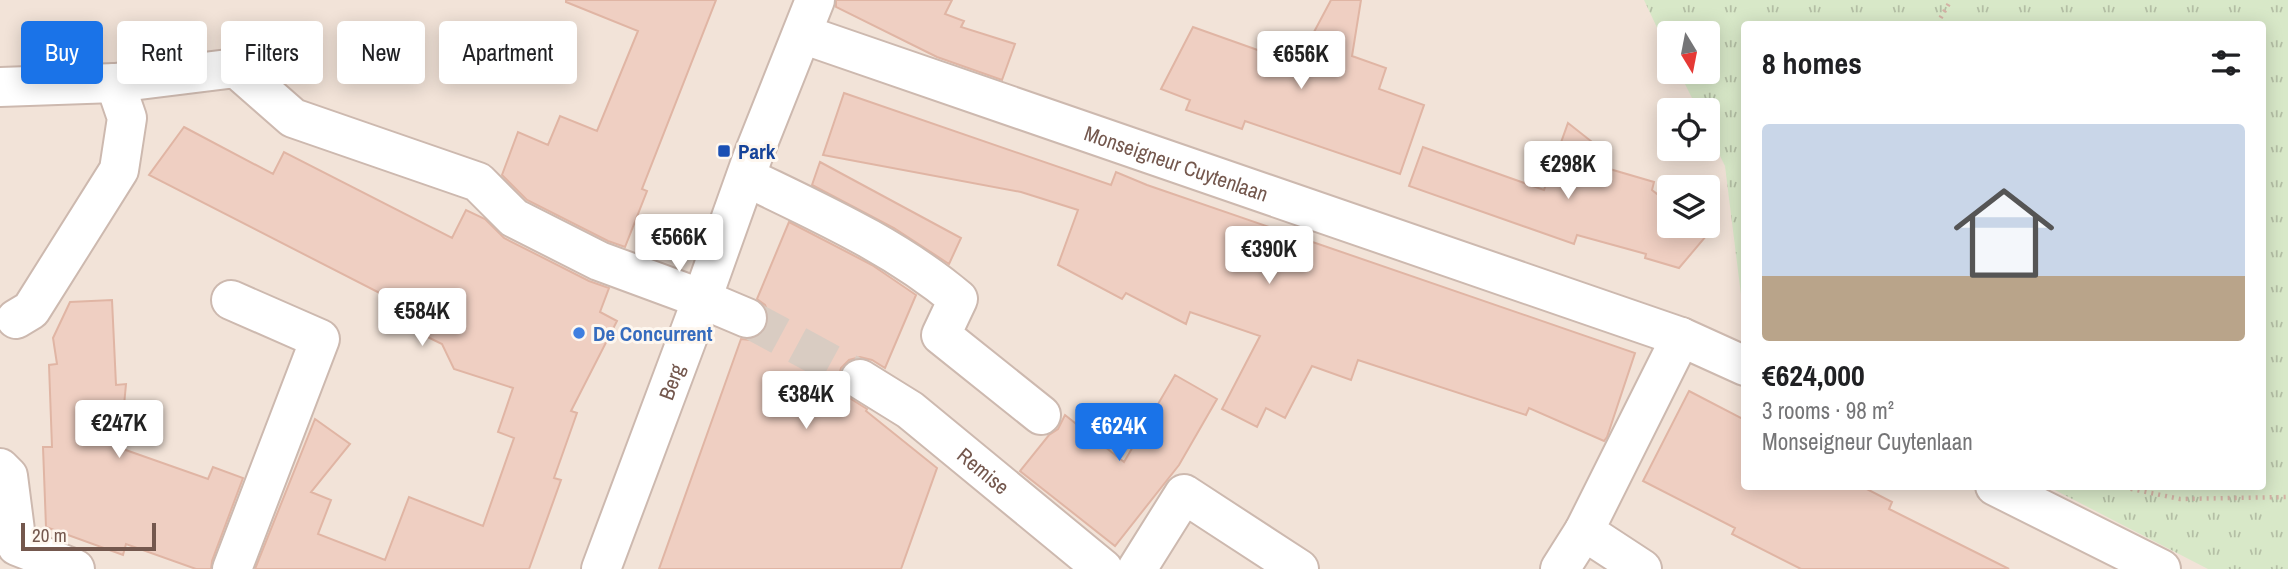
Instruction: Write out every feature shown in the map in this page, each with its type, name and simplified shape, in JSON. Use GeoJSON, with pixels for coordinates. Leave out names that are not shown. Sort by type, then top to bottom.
{"type":"FeatureCollection","features":[{"type":"Feature","properties":{"kind":"street","name":"Berg"},"geometry":{"type":"LineString","coordinates":[[601,569],[702,299],[752,156],[808,17]]}},
{"type":"Feature","properties":{"kind":"street","name":"Monseigneur Cuytenlaan"},"geometry":{"type":"LineString","coordinates":[[808,17],[1681,337],[1741,364]]}},
{"type":"Feature","properties":{"kind":"street"},"geometry":{"type":"LineString","coordinates":[[0,87],[116,83],[236,68],[293,118],[478,182],[514,218],[599,261],[747,318]]}},
{"type":"Feature","properties":{"kind":"street"},"geometry":{"type":"LineString","coordinates":[[16,319],[31,310],[118,170],[127,118],[116,83]]}},
{"type":"Feature","properties":{"kind":"street"},"geometry":{"type":"LineString","coordinates":[[746,177],[853,228],[930,275],[958,299],[941,335],[1041,415]]}},
{"type":"Feature","properties":{"kind":"street"},"geometry":{"type":"LineString","coordinates":[[231,300],[320,339],[232,569]]}},
{"type":"Feature","properties":{"kind":"street"},"geometry":{"type":"LineString","coordinates":[[1560,569],[1584,531],[1681,337]]}},
{"type":"Feature","properties":{"kind":"street","name":"Remise"},"geometry":{"type":"LineString","coordinates":[[860,379],[910,410],[1103,569]]}},
{"type":"Feature","properties":{"kind":"street"},"geometry":{"type":"LineString","coordinates":[[0,468],[8,477],[18,546],[75,569]]}},
{"type":"Feature","properties":{"kind":"street"},"geometry":{"type":"LineString","coordinates":[[2003,490],[2161,569]]}},
{"type":"Feature","properties":{"kind":"street"},"geometry":{"type":"LineString","coordinates":[[1137,569],[1184,494],[1299,569]]}},
{"type":"Feature","properties":{"kind":"street"},"geometry":{"type":"LineString","coordinates":[[1584,531],[1642,569]]}},
{"type":"Feature","properties":{"kind":"path"},"geometry":{"type":"LineString","coordinates":[[1939,21],[1951,0]]}},
{"type":"Feature","properties":{"kind":"path"},"geometry":{"type":"LineString","coordinates":[[2136,490],[2180,499],[2288,497]]}},
{"type":"Feature","properties":{"kind":"shaded area"},"geometry":{"type":"Polygon","coordinates":[[[0,0],[2288,0],[2288,569],[0,569],[0,0]]]}},
{"type":"Feature","properties":{"kind":"green space"},"geometry":{"type":"Polygon","coordinates":[[[1644,0],[2288,0],[2288,569],[2208,569],[2055,490],[2266,490],[2266,21],[1741,21],[1741,295],[1725,166],[1720,156],[1720,98],[1692,98],[1685,84],[1720,84],[1720,21],[1657,21],[1657,28],[1644,0]]]}},
{"type":"Feature","properties":{"kind":"building"},"geometry":{"type":"Polygon","coordinates":[[[566,0],[716,0],[642,189],[647,191],[625,247],[527,200],[502,175],[518,132],[548,145],[560,116],[597,131],[638,31],[566,0]]]}},
{"type":"Feature","properties":{"kind":"building"},"geometry":{"type":"Polygon","coordinates":[[[836,0],[952,0],[945,14],[964,21],[961,27],[1015,44],[1002,80],[937,57],[836,7],[836,0]]]}},
{"type":"Feature","properties":{"kind":"building"},"geometry":{"type":"Polygon","coordinates":[[[1331,0],[1361,0],[1352,56],[1386,68],[1379,89],[1424,105],[1400,174],[1245,121],[1242,129],[1186,110],[1190,100],[1161,89],[1193,27],[1297,64],[1331,0]]]}},
{"type":"Feature","properties":{"kind":"building"},"geometry":{"type":"Polygon","coordinates":[[[844,93],[1111,185],[1116,172],[1635,353],[1607,437],[1604,441],[1529,408],[1526,415],[1358,360],[1351,380],[1312,366],[1285,418],[1266,408],[1257,427],[1222,409],[1260,336],[1190,312],[1186,324],[1126,293],[1122,299],[1058,265],[1078,210],[1021,192],[823,155],[844,93]]]}},
{"type":"Feature","properties":{"kind":"building"},"geometry":{"type":"Polygon","coordinates":[[[1568,123],[1601,149],[1596,165],[1654,182],[1652,190],[1657,194],[1657,238],[1704,238],[1679,268],[1645,258],[1646,254],[1577,235],[1574,244],[1409,186],[1423,147],[1544,190],[1568,123]]]}},
{"type":"Feature","properties":{"kind":"building"},"geometry":{"type":"Polygon","coordinates":[[[184,127],[273,174],[284,152],[452,238],[466,210],[485,219],[504,238],[589,281],[609,288],[600,312],[617,321],[571,411],[577,413],[554,478],[561,480],[529,569],[255,569],[315,419],[350,444],[311,492],[331,500],[318,534],[385,560],[409,497],[483,526],[514,438],[498,432],[513,388],[454,369],[442,344],[403,325],[411,309],[149,175],[184,127]]]}},
{"type":"Feature","properties":{"kind":"building"},"geometry":{"type":"Polygon","coordinates":[[[820,162],[961,238],[949,264],[894,228],[812,185],[820,162]]]}},
{"type":"Feature","properties":{"kind":"building"},"geometry":{"type":"Polygon","coordinates":[[[789,222],[872,265],[916,295],[885,368],[860,357],[849,360],[841,368],[838,378],[840,389],[848,397],[867,409],[866,411],[937,468],[901,569],[659,569],[741,339],[750,340],[760,336],[767,326],[769,315],[765,305],[757,299],[789,222]]]}},
{"type":"Feature","properties":{"kind":"building"},"geometry":{"type":"Polygon","coordinates":[[[112,300],[116,385],[126,384],[120,448],[208,479],[213,467],[243,478],[211,569],[196,569],[126,544],[123,555],[46,527],[43,447],[52,447],[49,365],[57,364],[53,338],[70,302],[112,300]]]}},
{"type":"Feature","properties":{"kind":"building"},"geometry":{"type":"Polygon","coordinates":[[[1175,375],[1217,399],[1179,465],[1115,546],[1020,471],[1049,435],[1058,429],[1065,415],[1124,462],[1175,375]]]}},
{"type":"Feature","properties":{"kind":"building"},"geometry":{"type":"Polygon","coordinates":[[[1689,391],[1741,418],[1741,490],[1869,490],[1892,502],[1889,509],[2009,569],[1801,569],[1732,534],[1735,528],[1643,481],[1689,391]]]}},
{"type":"Feature","properties":{"kind":"tunnel"},"geometry":{"type":"LineString","coordinates":[[747,318],[860,379]]}},
{"type":"Feature","properties":{"kind":"place","name":"Park"},"geometry":{"type":"Point","coordinates":[724,151]}},
{"type":"Feature","properties":{"kind":"place","name":"De Concurrent"},"geometry":{"type":"Point","coordinates":[579,333]}}]}
